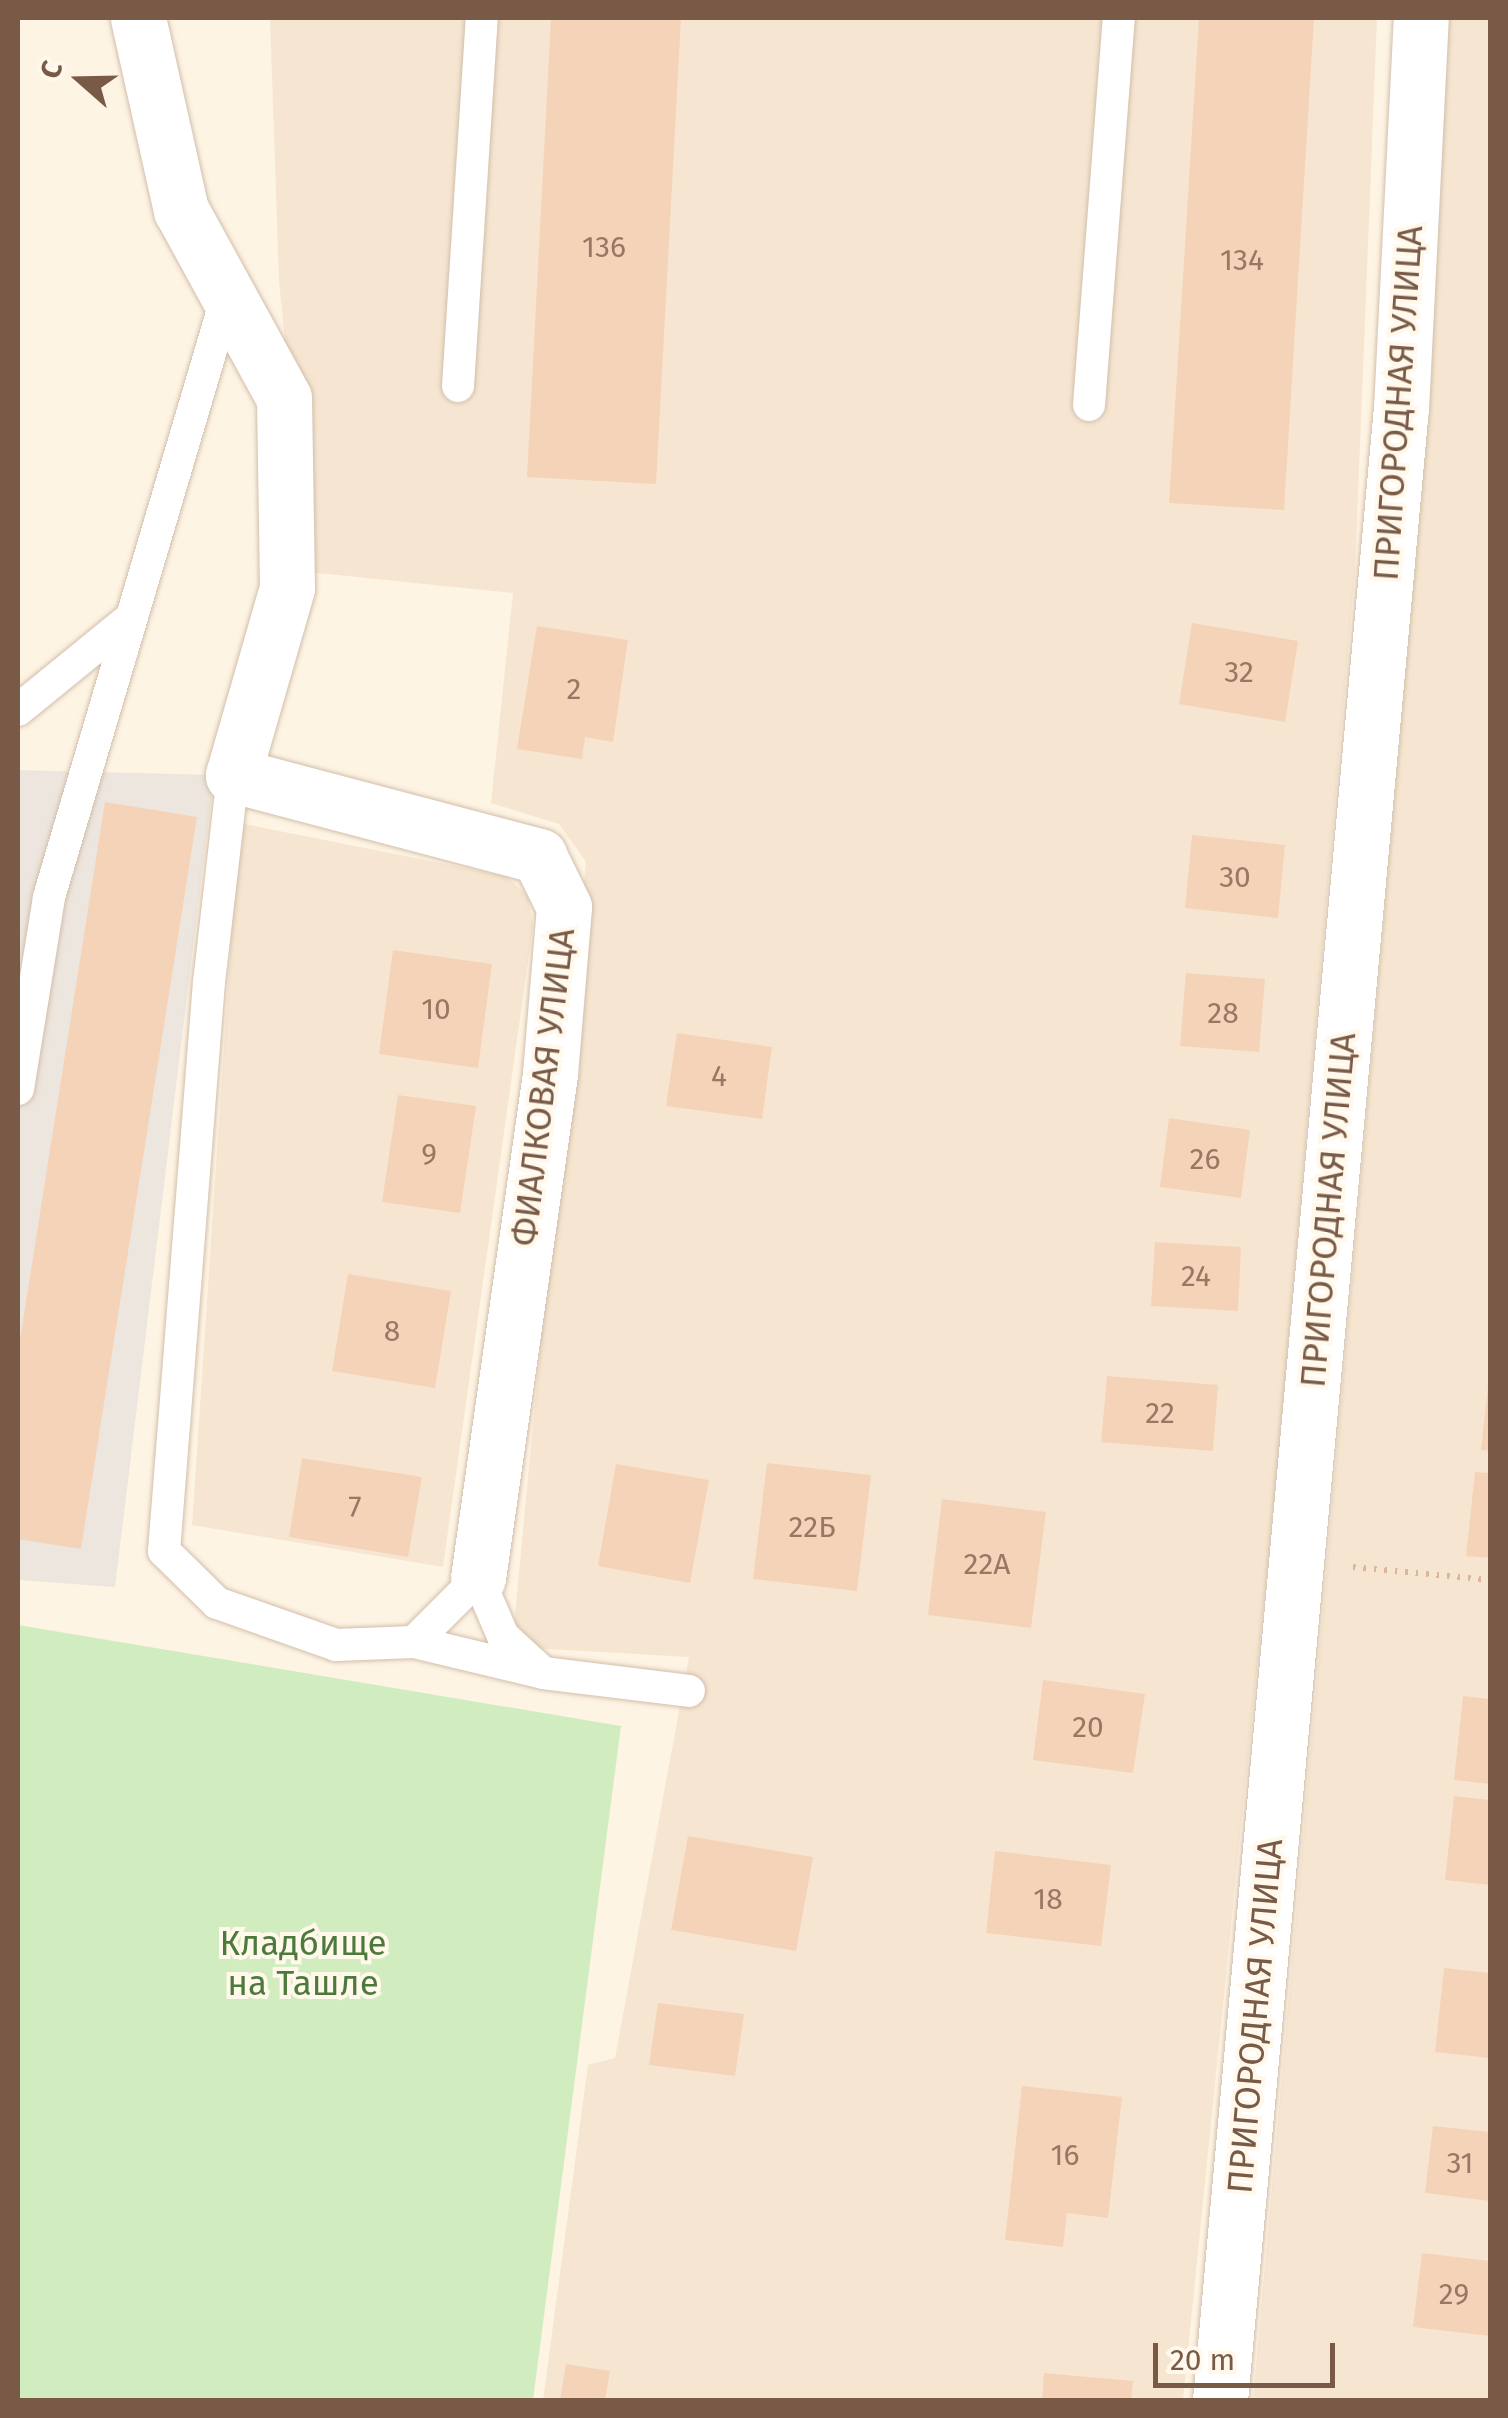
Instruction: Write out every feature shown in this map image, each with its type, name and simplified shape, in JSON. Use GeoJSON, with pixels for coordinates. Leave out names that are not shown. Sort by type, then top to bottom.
{"type":"FeatureCollection","features":[{"type":"Feature","properties":{"kind":"street"},"geometry":{"type":"LineString","coordinates":[[138,18],[181,210],[284,398],[287,588],[233,775]]}},
{"type":"Feature","properties":{"kind":"street","name":"ПРИГОРОДНАЯ УЛИЦА"},"geometry":{"type":"LineString","coordinates":[[1220,2400],[1401,410],[1421,18]]}},
{"type":"Feature","properties":{"kind":"street","name":"ФИАЛКОВАЯ УЛИЦА"},"geometry":{"type":"LineString","coordinates":[[233,775],[539,856],[564,906],[550,1074],[478,1578]]}},
{"type":"Feature","properties":{"kind":"lane"},"geometry":{"type":"LineString","coordinates":[[458,386],[482,18]]}},
{"type":"Feature","properties":{"kind":"lane"},"geometry":{"type":"LineString","coordinates":[[1089,406],[1119,18]]}},
{"type":"Feature","properties":{"kind":"lane"},"geometry":{"type":"LineString","coordinates":[[18,1089],[49,897],[227,296]]}},
{"type":"Feature","properties":{"kind":"lane"},"geometry":{"type":"LineString","coordinates":[[18,710],[131,618]]}},
{"type":"Feature","properties":{"kind":"lane"},"geometry":{"type":"LineString","coordinates":[[233,775],[209,982],[164,1551],[217,1603],[336,1645],[414,1642],[543,1673],[689,1691]]}},
{"type":"Feature","properties":{"kind":"lane"},"geometry":{"type":"LineString","coordinates":[[414,1642],[478,1578],[503,1636],[543,1673]]}},
{"type":"Feature","properties":{"kind":"path"},"geometry":{"type":"LineString","coordinates":[[1296,1562],[1490,1580]]}},
{"type":"Feature","properties":{"kind":"shaded area"},"geometry":{"type":"Polygon","coordinates":[[[270,18],[1377,18],[1355,572],[1277,1472],[1183,2400],[543,2400],[588,2065],[615,2058],[689,1657],[512,1647],[586,862],[559,824],[491,803],[513,593],[308,572],[279,281],[270,18]]]}},
{"type":"Feature","properties":{"kind":"shaded area"},"geometry":{"type":"Polygon","coordinates":[[[1446,18],[1490,18],[1490,2400],[1253,2400],[1416,558],[1446,18]]]}},
{"type":"Feature","properties":{"kind":"shaded area"},"geometry":{"type":"Polygon","coordinates":[[[18,770],[214,775],[115,1587],[18,1580],[18,770]]]}},
{"type":"Feature","properties":{"kind":"shaded area"},"geometry":{"type":"Polygon","coordinates":[[[239,823],[506,876],[528,896],[533,926],[443,1567],[192,1525],[239,823]]]}},
{"type":"Feature","properties":{"kind":"green space","name":"Кладбище на Ташле"},"geometry":{"type":"Polygon","coordinates":[[[18,1625],[621,1726],[533,2400],[18,2400],[18,1625]]]}},
{"type":"Feature","properties":{"kind":"building"},"geometry":{"type":"Polygon","coordinates":[[[551,18],[681,18],[656,484],[527,477],[551,18]]]}},
{"type":"Feature","properties":{"kind":"building"},"geometry":{"type":"Polygon","coordinates":[[[1199,18],[1314,18],[1284,510],[1169,503],[1199,18]]]}},
{"type":"Feature","properties":{"kind":"building"},"geometry":{"type":"Polygon","coordinates":[[[1192,623],[1298,641],[1285,722],[1179,704],[1192,623]]]}},
{"type":"Feature","properties":{"kind":"building"},"geometry":{"type":"Polygon","coordinates":[[[537,626],[628,640],[613,742],[585,737],[582,759],[517,749],[537,626]]]}},
{"type":"Feature","properties":{"kind":"building"},"geometry":{"type":"Polygon","coordinates":[[[105,802],[197,817],[81,1549],[18,1539],[18,1352],[105,802]]]}},
{"type":"Feature","properties":{"kind":"building"},"geometry":{"type":"Polygon","coordinates":[[[1192,835],[1285,845],[1278,918],[1185,908],[1192,835]]]}},
{"type":"Feature","properties":{"kind":"building"},"geometry":{"type":"Polygon","coordinates":[[[393,950],[492,964],[478,1068],[379,1054],[393,950]]]}},
{"type":"Feature","properties":{"kind":"building"},"geometry":{"type":"Polygon","coordinates":[[[1186,973],[1265,979],[1259,1052],[1180,1046],[1186,973]]]}},
{"type":"Feature","properties":{"kind":"building"},"geometry":{"type":"Polygon","coordinates":[[[677,1033],[772,1047],[762,1119],[666,1106],[677,1033]]]}},
{"type":"Feature","properties":{"kind":"building"},"geometry":{"type":"Polygon","coordinates":[[[398,1095],[476,1106],[460,1213],[382,1202],[398,1095]]]}},
{"type":"Feature","properties":{"kind":"building"},"geometry":{"type":"Polygon","coordinates":[[[1169,1118],[1250,1130],[1241,1198],[1160,1187],[1169,1118]]]}},
{"type":"Feature","properties":{"kind":"building"},"geometry":{"type":"Polygon","coordinates":[[[1155,1242],[1241,1247],[1238,1311],[1151,1306],[1155,1242]]]}},
{"type":"Feature","properties":{"kind":"building"},"geometry":{"type":"Polygon","coordinates":[[[348,1274],[451,1291],[435,1388],[332,1371],[348,1274]]]}},
{"type":"Feature","properties":{"kind":"building"},"geometry":{"type":"Polygon","coordinates":[[[1107,1376],[1218,1385],[1213,1451],[1101,1442],[1107,1376]]]}},
{"type":"Feature","properties":{"kind":"building"},"geometry":{"type":"Polygon","coordinates":[[[1490,1387],[1490,1451],[1481,1450],[1490,1387]]]}},
{"type":"Feature","properties":{"kind":"building"},"geometry":{"type":"Polygon","coordinates":[[[302,1458],[422,1477],[408,1557],[289,1537],[302,1458]]]}},
{"type":"Feature","properties":{"kind":"building"},"geometry":{"type":"Polygon","coordinates":[[[767,1463],[871,1475],[857,1591],[753,1579],[767,1463]]]}},
{"type":"Feature","properties":{"kind":"building"},"geometry":{"type":"Polygon","coordinates":[[[616,1464],[709,1480],[690,1583],[598,1566],[616,1464]]]}},
{"type":"Feature","properties":{"kind":"building"},"geometry":{"type":"Polygon","coordinates":[[[1475,1472],[1490,1473],[1490,1558],[1466,1556],[1475,1472]]]}},
{"type":"Feature","properties":{"kind":"building"},"geometry":{"type":"Polygon","coordinates":[[[942,1499],[1046,1512],[1031,1628],[928,1615],[942,1499]]]}},
{"type":"Feature","properties":{"kind":"building"},"geometry":{"type":"Polygon","coordinates":[[[1043,1680],[1145,1694],[1133,1773],[1033,1760],[1043,1680]]]}},
{"type":"Feature","properties":{"kind":"building"},"geometry":{"type":"Polygon","coordinates":[[[1463,1696],[1490,1699],[1490,1784],[1454,1780],[1463,1696]]]}},
{"type":"Feature","properties":{"kind":"building"},"geometry":{"type":"Polygon","coordinates":[[[1454,1796],[1490,1800],[1490,1885],[1445,1880],[1454,1796]]]}},
{"type":"Feature","properties":{"kind":"building"},"geometry":{"type":"Polygon","coordinates":[[[688,1836],[813,1857],[796,1951],[671,1930],[688,1836]]]}},
{"type":"Feature","properties":{"kind":"building"},"geometry":{"type":"Polygon","coordinates":[[[995,1851],[1111,1865],[1101,1946],[986,1933],[995,1851]]]}},
{"type":"Feature","properties":{"kind":"building"},"geometry":{"type":"Polygon","coordinates":[[[1444,1968],[1490,1973],[1490,2058],[1435,2052],[1444,1968]]]}},
{"type":"Feature","properties":{"kind":"building"},"geometry":{"type":"Polygon","coordinates":[[[658,2003],[744,2014],[735,2076],[649,2065],[658,2003]]]}},
{"type":"Feature","properties":{"kind":"building"},"geometry":{"type":"Polygon","coordinates":[[[1022,2086],[1122,2097],[1108,2218],[1067,2213],[1063,2247],[1005,2240],[1022,2086]]]}},
{"type":"Feature","properties":{"kind":"building"},"geometry":{"type":"Polygon","coordinates":[[[1433,2126],[1490,2132],[1490,2201],[1425,2193],[1433,2126]]]}},
{"type":"Feature","properties":{"kind":"building"},"geometry":{"type":"Polygon","coordinates":[[[1422,2253],[1490,2261],[1490,2336],[1413,2327],[1422,2253]]]}},
{"type":"Feature","properties":{"kind":"building"},"geometry":{"type":"Polygon","coordinates":[[[566,2364],[610,2371],[605,2400],[560,2400],[566,2364]]]}},
{"type":"Feature","properties":{"kind":"building"},"geometry":{"type":"Polygon","coordinates":[[[1044,2373],[1133,2381],[1131,2400],[1042,2400],[1044,2373]]]}}]}
